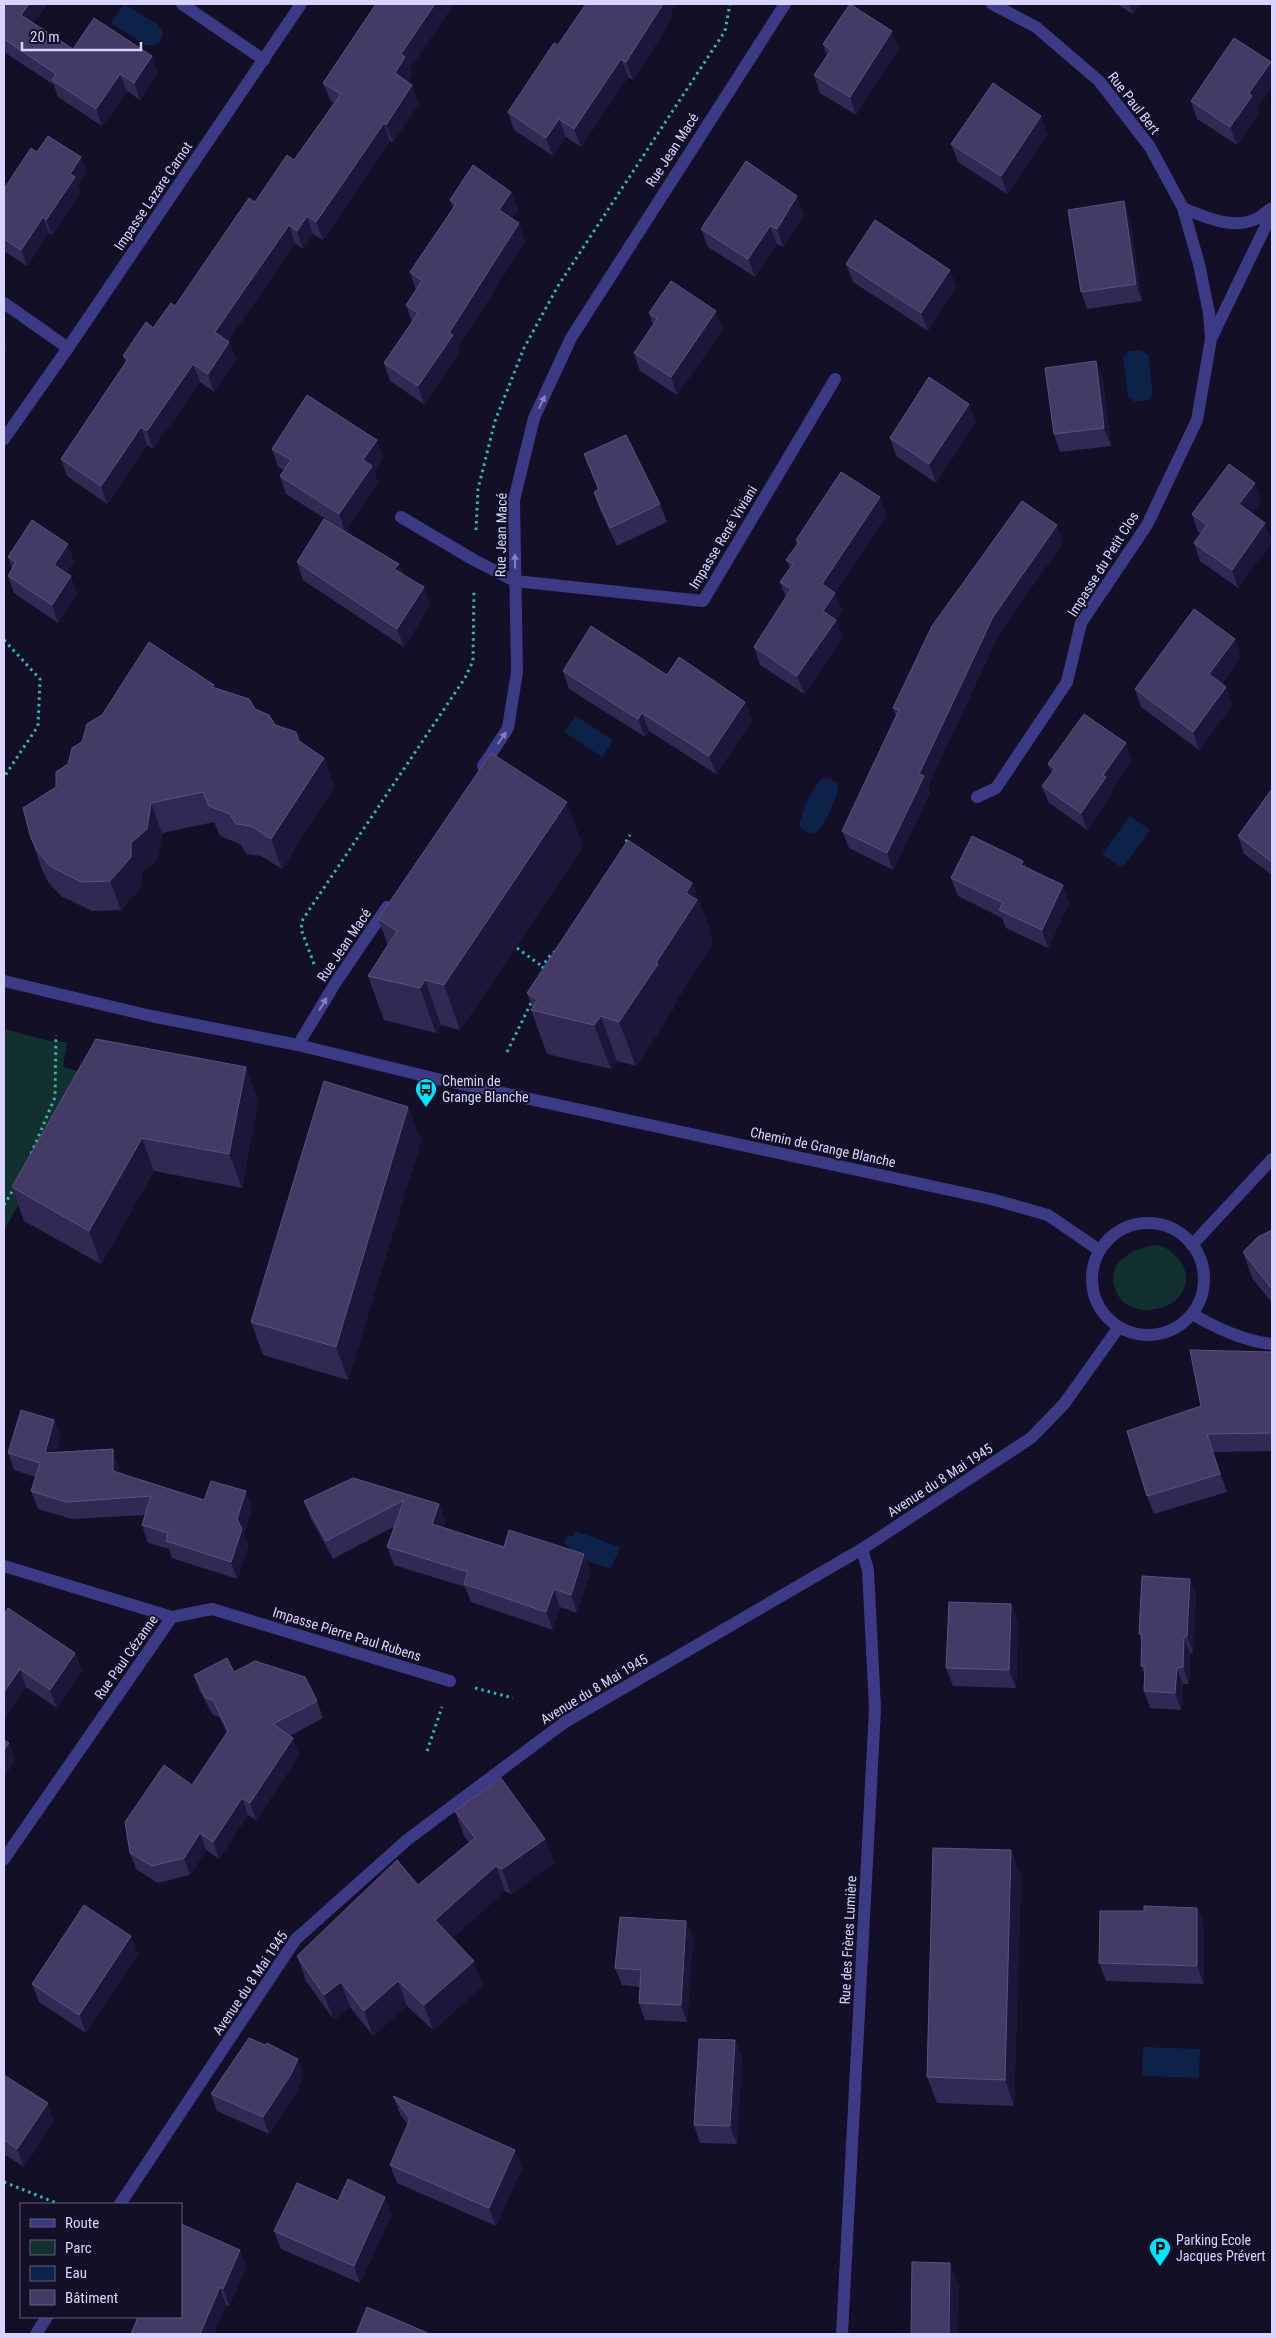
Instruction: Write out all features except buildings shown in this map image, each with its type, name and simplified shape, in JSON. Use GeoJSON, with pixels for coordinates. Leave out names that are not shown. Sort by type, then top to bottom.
{"type":"FeatureCollection","features":[{"type":"Feature","properties":{"kind":"street"},"geometry":{"type":"LineString","coordinates":[[182,4],[264,60]]}},
{"type":"Feature","properties":{"kind":"street","name":"Impasse Lazare Carnot"},"geometry":{"type":"LineString","coordinates":[[4,439],[68,348],[301,4]]}},
{"type":"Feature","properties":{"kind":"street","name":"Rue Jean Macé"},"geometry":{"type":"LineString","coordinates":[[477,774],[508,728],[517,672],[514,500],[534,418],[571,338],[785,4]]}},
{"type":"Feature","properties":{"kind":"street","name":"Rue Paul Bert"},"geometry":{"type":"LineString","coordinates":[[992,4],[1036,27],[1099,81],[1150,147],[1183,208],[1199,264]]}},
{"type":"Feature","properties":{"kind":"street"},"geometry":{"type":"LineString","coordinates":[[1183,208],[1202,216],[1233,223],[1255,220],[1272,208]]}},
{"type":"Feature","properties":{"kind":"street"},"geometry":{"type":"LineString","coordinates":[[1211,338],[1272,213]]}},
{"type":"Feature","properties":{"kind":"street","name":"Impasse du Petit Clos"},"geometry":{"type":"LineString","coordinates":[[978,796],[996,788],[1067,682],[1081,622],[1147,525],[1197,420],[1211,338],[1209,313],[1199,264]]}},
{"type":"Feature","properties":{"kind":"street"},"geometry":{"type":"LineString","coordinates":[[4,303],[68,348]]}},
{"type":"Feature","properties":{"kind":"street","name":"Impasse René Viviani"},"geometry":{"type":"LineString","coordinates":[[515,581],[703,601],[835,379]]}},
{"type":"Feature","properties":{"kind":"street"},"geometry":{"type":"LineString","coordinates":[[401,517],[474,560],[515,581]]}},
{"type":"Feature","properties":{"kind":"street","name":"Rue Jean Macé"},"geometry":{"type":"LineString","coordinates":[[298,1046],[336,982],[396,894]]}},
{"type":"Feature","properties":{"kind":"street","name":"Chemin de Grange Blanche"},"geometry":{"type":"LineString","coordinates":[[4,981],[152,1016],[298,1046],[433,1078],[991,1199],[1048,1215],[1099,1250]]}},
{"type":"Feature","properties":{"kind":"street"},"geometry":{"type":"LineString","coordinates":[[1192,1245],[1272,1158]]}},
{"type":"Feature","properties":{"kind":"street"},"geometry":{"type":"LineString","coordinates":[[1144,1222],[1162,1225],[1179,1232],[1192,1245],[1200,1258],[1204,1279],[1199,1301],[1192,1314],[1173,1328],[1150,1335],[1134,1333],[1119,1327],[1106,1316],[1096,1301],[1092,1284],[1093,1267],[1099,1250],[1111,1236],[1127,1226],[1144,1222]]}},
{"type":"Feature","properties":{"kind":"street"},"geometry":{"type":"LineString","coordinates":[[1192,1314],[1220,1330],[1272,1344]]}},
{"type":"Feature","properties":{"kind":"street","name":"Avenue du 8 Mai 1945"},"geometry":{"type":"LineString","coordinates":[[121,2203],[296,1939],[399,1846],[565,1722],[862,1549],[1031,1438],[1064,1404],[1119,1327]]}},
{"type":"Feature","properties":{"kind":"street","name":"Rue des Frères Lumière"},"geometry":{"type":"LineString","coordinates":[[842,2334],[875,1709],[868,1570],[862,1549]]}},
{"type":"Feature","properties":{"kind":"street","name":"Rue Paul Cézanne"},"geometry":{"type":"LineString","coordinates":[[4,1566],[172,1618],[4,1859]]}},
{"type":"Feature","properties":{"kind":"street","name":"Impasse Pierre Paul Rubens"},"geometry":{"type":"LineString","coordinates":[[172,1618],[212,1609],[450,1680]]}},
{"type":"Feature","properties":{"kind":"street"},"geometry":{"type":"LineString","coordinates":[[36,2334],[46,2318]]}},
{"type":"Feature","properties":{"kind":"path"},"geometry":{"type":"LineString","coordinates":[[4,640],[40,679],[38,726],[4,777]]}},
{"type":"Feature","properties":{"kind":"path"},"geometry":{"type":"LineString","coordinates":[[626,843],[630,835]]}},
{"type":"Feature","properties":{"kind":"path"},"geometry":{"type":"LineString","coordinates":[[540,981],[543,967],[550,956],[563,947]]}},
{"type":"Feature","properties":{"kind":"path"},"geometry":{"type":"LineString","coordinates":[[517,948],[543,967]]}},
{"type":"Feature","properties":{"kind":"path"},"geometry":{"type":"LineString","coordinates":[[506,1052],[535,996]]}},
{"type":"Feature","properties":{"kind":"path"},"geometry":{"type":"LineString","coordinates":[[28,1162],[55,1097],[56,1034]]}},
{"type":"Feature","properties":{"kind":"path"},"geometry":{"type":"LineString","coordinates":[[4,1204],[19,1179]]}},
{"type":"Feature","properties":{"kind":"path"},"geometry":{"type":"LineString","coordinates":[[427,1751],[450,1680],[513,1698]]}},
{"type":"Feature","properties":{"kind":"path"},"geometry":{"type":"LineString","coordinates":[[4,2182],[56,2203]]}},
{"type":"Feature","properties":{"kind":"green space"},"geometry":{"type":"Polygon","coordinates":[[[4,1029],[49,1041],[67,1042],[63,1067],[85,1073],[107,1051],[4,1230],[4,1029]]]}},
{"type":"Feature","properties":{"kind":"green space"},"geometry":{"type":"Polygon","coordinates":[[[1158,1245],[1173,1253],[1183,1267],[1186,1274],[1186,1282],[1183,1290],[1178,1298],[1165,1307],[1148,1310],[1131,1307],[1119,1297],[1114,1286],[1113,1276],[1116,1268],[1128,1254],[1158,1245]]]}},
{"type":"Feature","properties":{"kind":"water"},"geometry":{"type":"Polygon","coordinates":[[[124,4],[158,25],[163,32],[161,41],[155,45],[145,45],[111,23],[124,4]]]}},
{"type":"Feature","properties":{"kind":"water"},"geometry":{"type":"Polygon","coordinates":[[[1141,350],[1148,355],[1153,394],[1148,400],[1135,402],[1128,396],[1123,358],[1129,351],[1141,350]]]}},
{"type":"Feature","properties":{"kind":"water"},"geometry":{"type":"Polygon","coordinates":[[[576,716],[613,740],[602,757],[564,732],[576,716]]]}},
{"type":"Feature","properties":{"kind":"water"},"geometry":{"type":"Polygon","coordinates":[[[830,778],[838,784],[837,795],[831,810],[816,833],[806,832],[800,827],[800,823],[807,801],[819,782],[830,778]]]}},
{"type":"Feature","properties":{"kind":"water"},"geometry":{"type":"Polygon","coordinates":[[[1130,816],[1150,830],[1122,868],[1102,854],[1130,816]]]}},
{"type":"Feature","properties":{"kind":"water"},"geometry":{"type":"Polygon","coordinates":[[[575,1531],[620,1547],[611,1569],[566,1553],[569,1547],[565,1544],[565,1539],[568,1536],[573,1536],[575,1531]]]}},
{"type":"Feature","properties":{"kind":"water"},"geometry":{"type":"Polygon","coordinates":[[[1143,2047],[1200,2049],[1199,2078],[1142,2076],[1143,2047]]]}},
{"type":"Feature","properties":{"kind":"place","name":"Chemin de Grange Blanche"},"geometry":{"type":"Point","coordinates":[426,1108]}},
{"type":"Feature","properties":{"kind":"place","name":"Parking Ecole Jacques Prévert"},"geometry":{"type":"Point","coordinates":[1160,2267]}}]}
